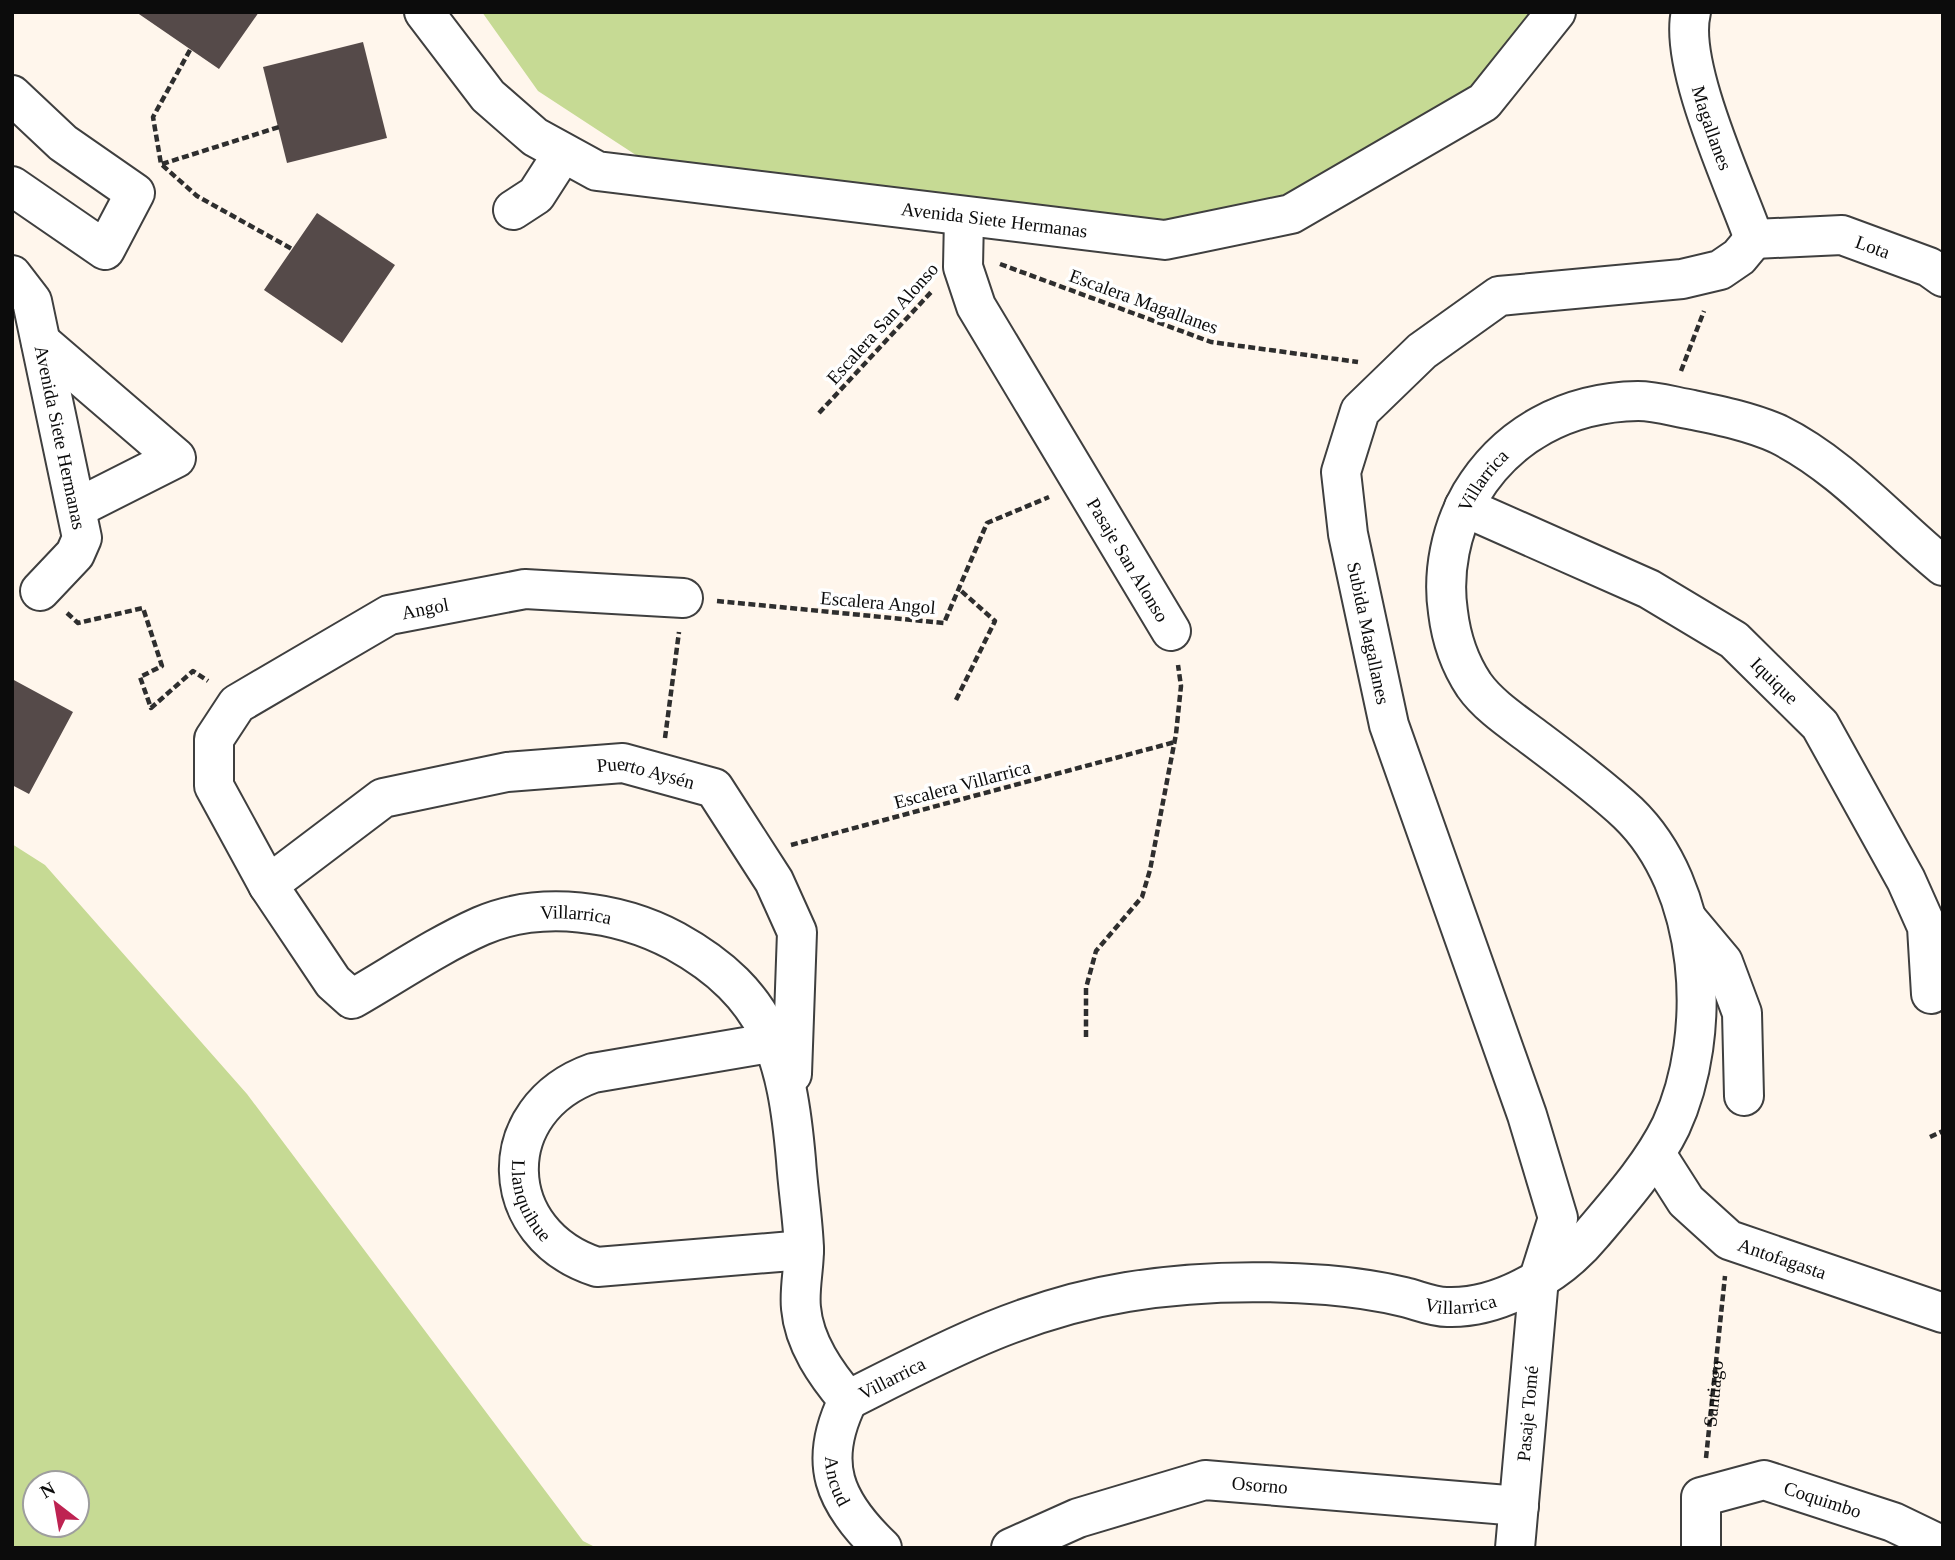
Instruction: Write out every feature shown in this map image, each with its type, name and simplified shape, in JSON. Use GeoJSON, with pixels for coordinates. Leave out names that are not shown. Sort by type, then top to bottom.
{"type":"FeatureCollection","features":[{"type":"Feature","properties":{"kind":"street","name":"Avenida Siete Hermanas"},"geometry":{"type":"LineString","coordinates":[[424,12],[488,96],[536,137],[597,171],[964,233],[1165,240],[1291,214],[1484,102],[1556,12]]}},
{"type":"Feature","properties":{"kind":"street","name":"Magallanes"},"geometry":{"type":"LineString","coordinates":[[1691,12],[1688,24],[1698,84],[1754,239]]}},
{"type":"Feature","properties":{"kind":"street"},"geometry":{"type":"LineString","coordinates":[[12,95],[63,143],[135,193],[104,250],[12,186]]}},
{"type":"Feature","properties":{"kind":"street"},"geometry":{"type":"LineString","coordinates":[[513,211],[536,195],[563,153]]}},
{"type":"Feature","properties":{"kind":"street","name":"Pasaje San Alonso"},"geometry":{"type":"LineString","coordinates":[[964,233],[963,267],[976,306],[1171,631]]}},
{"type":"Feature","properties":{"kind":"street","name":"Lota"},"geometry":{"type":"LineString","coordinates":[[1754,239],[1842,235],[1929,267],[1943,277]]}},
{"type":"Feature","properties":{"kind":"street","name":"Subida Magallanes"},"geometry":{"type":"LineString","coordinates":[[1539,1278],[1558,1218],[1548,1174],[1389,725],[1348,534],[1341,472],[1360,411],[1422,351],[1499,296],[1682,279],[1720,271],[1739,257],[1754,239]]}},
{"type":"Feature","properties":{"kind":"street","name":"Avenida Siete Hermanas"},"geometry":{"type":"LineString","coordinates":[[12,275],[32,301],[82,538],[75,554],[40,590]]}},
{"type":"Feature","properties":{"kind":"street"},"geometry":{"type":"LineString","coordinates":[[41,342],[176,458],[76,508]]}},
{"type":"Feature","properties":{"kind":"street","name":"Villarrica"},"geometry":{"type":"LineString","coordinates":[[214,786],[268,885],[332,982],[352,999],[481,926],[538,913],[599,915],[660,933],[715,967],[738,990],[775,1042],[786,1073],[804,1250],[801,1308],[817,1358],[848,1400],[966,1340],[1057,1308],[1123,1293],[1233,1282],[1287,1282],[1340,1286],[1446,1307],[1510,1293],[1539,1278],[1566,1259],[1590,1237],[1656,1154],[1683,1097],[1697,1028],[1694,954],[1685,917],[1672,882],[1633,818],[1587,777],[1506,717],[1476,689],[1463,665],[1448,613],[1448,559],[1464,507],[1494,461],[1516,441],[1567,412],[1595,405],[1643,401],[1751,424],[1809,452],[1839,473],[1943,566]]}},
{"type":"Feature","properties":{"kind":"street","name":"Iquique"},"geometry":{"type":"LineString","coordinates":[[1464,507],[1649,589],[1734,640],[1820,725],[1906,880],[1927,927],[1931,994]]}},
{"type":"Feature","properties":{"kind":"street","name":"Angol"},"geometry":{"type":"LineString","coordinates":[[214,786],[214,739],[237,704],[389,615],[525,589],[683,598]]}},
{"type":"Feature","properties":{"kind":"street","name":"Puerto Aysén"},"geometry":{"type":"LineString","coordinates":[[268,885],[383,798],[507,772],[624,763],[714,788],[775,881],[797,932],[791,1106]]}},
{"type":"Feature","properties":{"kind":"street","name":"Villarrica"},"geometry":{"type":"LineString","coordinates":[[1685,917],[1723,962],[1742,1013],[1744,1096]]}},
{"type":"Feature","properties":{"kind":"street","name":"Llanquihue"},"geometry":{"type":"LineString","coordinates":[[775,1042],[593,1073],[574,1080],[549,1098],[530,1122],[522,1140],[519,1181],[532,1220],[544,1237],[577,1260],[597,1267],[804,1250]]}},
{"type":"Feature","properties":{"kind":"street","name":"Antofagasta"},"geometry":{"type":"LineString","coordinates":[[1656,1154],[1686,1201],[1729,1240],[1943,1313]]}},
{"type":"Feature","properties":{"kind":"street","name":"Pasaje Tomé"},"geometry":{"type":"LineString","coordinates":[[1515,1548],[1539,1278]]}},
{"type":"Feature","properties":{"kind":"street","name":"Ancud"},"geometry":{"type":"LineString","coordinates":[[848,1400],[834,1437],[834,1476],[848,1511],[882,1548]]}},
{"type":"Feature","properties":{"kind":"street","name":"Osorno"},"geometry":{"type":"LineString","coordinates":[[1011,1548],[1078,1518],[1205,1479],[1519,1506]]}},
{"type":"Feature","properties":{"kind":"street","name":"Coquimbo"},"geometry":{"type":"LineString","coordinates":[[1701,1497],[1764,1480],[1893,1522],[1943,1546]]}},
{"type":"Feature","properties":{"kind":"street"},"geometry":{"type":"LineString","coordinates":[[1701,1497],[1701,1548]]}},
{"type":"Feature","properties":{"kind":"path"},"geometry":{"type":"LineString","coordinates":[[190,50],[153,117],[161,164],[197,196],[292,249]]}},
{"type":"Feature","properties":{"kind":"path"},"geometry":{"type":"LineString","coordinates":[[135,193],[161,164],[279,127]]}},
{"type":"Feature","properties":{"kind":"path","name":"Escalera Magallanes"},"geometry":{"type":"LineString","coordinates":[[964,233],[1211,342],[1404,369]]}},
{"type":"Feature","properties":{"kind":"path","name":"Escalera San Alonso"},"geometry":{"type":"LineString","coordinates":[[819,413],[927,298],[964,233]]}},
{"type":"Feature","properties":{"kind":"path"},"geometry":{"type":"LineString","coordinates":[[1668,405],[1720,271]]}},
{"type":"Feature","properties":{"kind":"path","name":"Escalera Angol"},"geometry":{"type":"LineString","coordinates":[[683,598],[944,623],[987,523],[1082,484]]}},
{"type":"Feature","properties":{"kind":"path"},"geometry":{"type":"LineString","coordinates":[[956,700],[995,621],[959,589]]}},
{"type":"Feature","properties":{"kind":"path"},"geometry":{"type":"LineString","coordinates":[[40,590],[78,623],[143,608],[162,666],[140,677],[151,708],[193,671],[213,684]]}},
{"type":"Feature","properties":{"kind":"path"},"geometry":{"type":"LineString","coordinates":[[661,774],[683,598]]}},
{"type":"Feature","properties":{"kind":"path","name":"Pasaje San Alonso"},"geometry":{"type":"LineString","coordinates":[[1086,1037],[1086,988],[1096,951],[1142,897],[1175,742],[1181,686],[1171,631]]}},
{"type":"Feature","properties":{"kind":"path","name":"Escalera Villarrica"},"geometry":{"type":"LineString","coordinates":[[756,854],[1175,742]]}},
{"type":"Feature","properties":{"kind":"path"},"geometry":{"type":"LineString","coordinates":[[1930,1137],[1943,1131]]}},
{"type":"Feature","properties":{"kind":"path","name":"Santiago"},"geometry":{"type":"LineString","coordinates":[[1701,1497],[1729,1240]]}},
{"type":"Feature","properties":{"kind":"green space"},"geometry":{"type":"Polygon","coordinates":[[[482,12],[1532,12],[1483,91],[1284,204],[1172,226],[642,159],[538,91],[482,12]]]}},
{"type":"Feature","properties":{"kind":"green space"},"geometry":{"type":"Polygon","coordinates":[[[12,844],[45,865],[247,1094],[583,1541],[597,1548],[12,1548],[12,844]]]}},
{"type":"Feature","properties":{"kind":"building"},"geometry":{"type":"Polygon","coordinates":[[[136,12],[259,12],[219,69],[136,12]]]}},
{"type":"Feature","properties":{"kind":"building"},"geometry":{"type":"Polygon","coordinates":[[[363,42],[387,138],[287,163],[263,67],[363,42]]]}},
{"type":"Feature","properties":{"kind":"building"},"geometry":{"type":"Polygon","coordinates":[[[317,213],[395,265],[342,343],[264,290],[317,213]]]}},
{"type":"Feature","properties":{"kind":"building"},"geometry":{"type":"Polygon","coordinates":[[[12,679],[73,712],[29,794],[12,785],[12,679]]]}}]}
